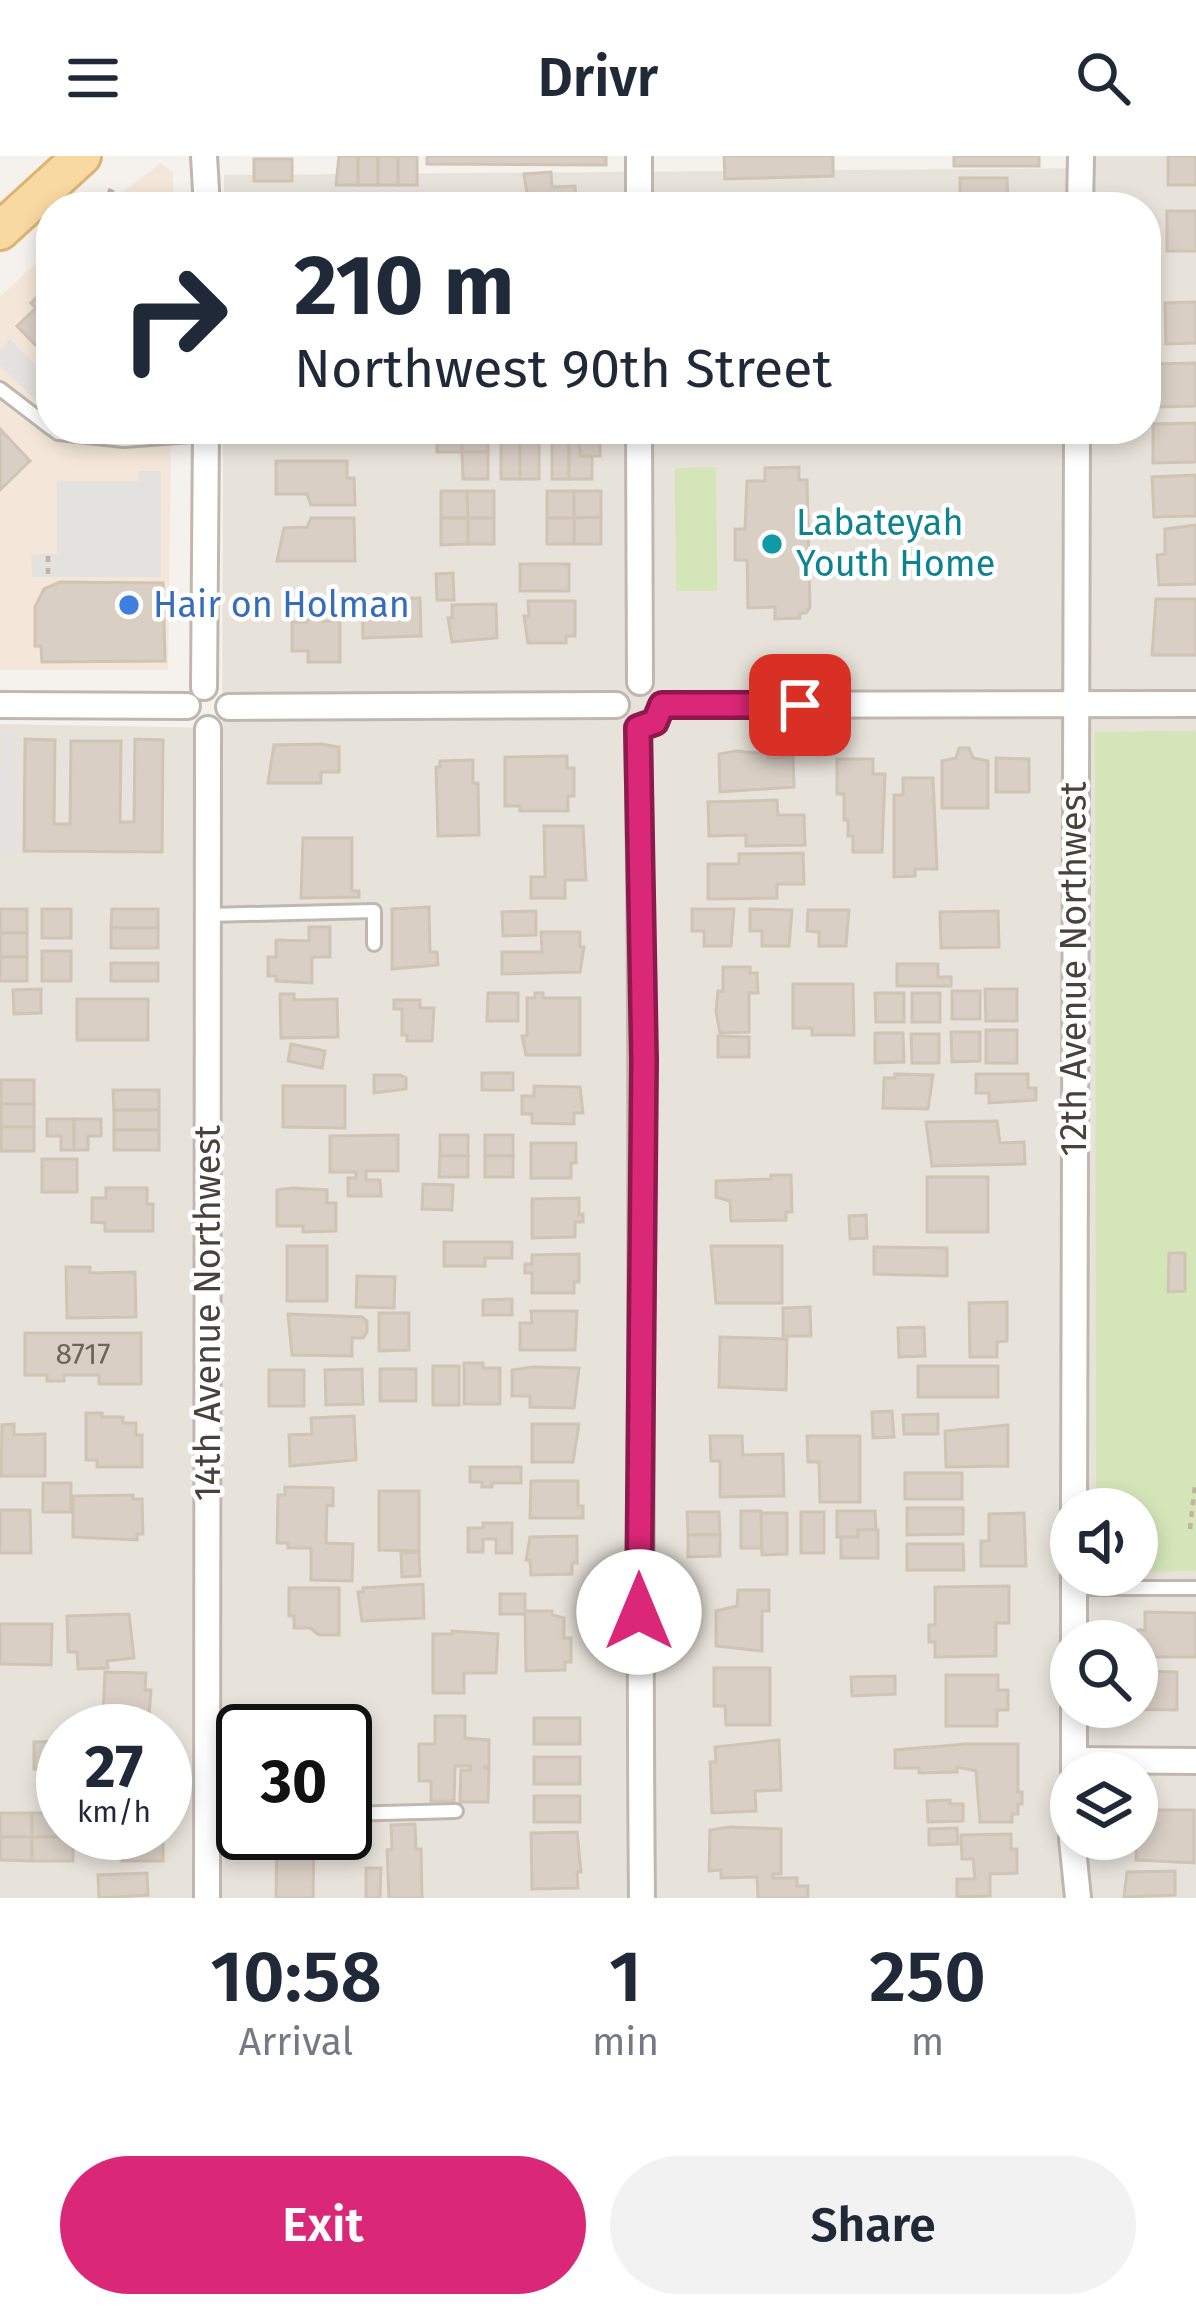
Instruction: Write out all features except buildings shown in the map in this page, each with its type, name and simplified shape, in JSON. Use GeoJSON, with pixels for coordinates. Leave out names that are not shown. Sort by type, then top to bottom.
{"type":"FeatureCollection","features":[{"type":"Feature","properties":{"kind":"main road"},"geometry":{"type":"LineString","coordinates":[[43,192],[82,156]]}},
{"type":"Feature","properties":{"kind":"main road"},"geometry":{"type":"LineString","coordinates":[[0,231],[36,198]]}},
{"type":"Feature","properties":{"kind":"street"},"geometry":{"type":"LineString","coordinates":[[204,156],[206,192]]}},
{"type":"Feature","properties":{"kind":"street"},"geometry":{"type":"LineString","coordinates":[[639,156],[639,192]]}},
{"type":"Feature","properties":{"kind":"street"},"geometry":{"type":"LineString","coordinates":[[1080,192],[1081,156]]}},
{"type":"Feature","properties":{"kind":"street"},"geometry":{"type":"LineString","coordinates":[[0,705],[195,697],[221,691],[229,707],[222,724],[208,729],[192,722],[195,697],[205,444]]}},
{"type":"Feature","properties":{"kind":"street"},"geometry":{"type":"LineString","coordinates":[[639,444],[640,682]]}},
{"type":"Feature","properties":{"kind":"street","name":"12th Avenue Northwest"},"geometry":{"type":"LineString","coordinates":[[1074,1488],[1077,444]]}},
{"type":"Feature","properties":{"kind":"street"},"geometry":{"type":"LineString","coordinates":[[640,682],[656,689],[662,705],[655,722],[638,728],[625,724],[616,705],[623,688],[640,682]]}},
{"type":"Feature","properties":{"kind":"street"},"geometry":{"type":"LineString","coordinates":[[662,705],[1196,704]]}},
{"type":"Feature","properties":{"kind":"street"},"geometry":{"type":"LineString","coordinates":[[229,707],[616,705]]}},
{"type":"Feature","properties":{"kind":"street"},"geometry":{"type":"LineString","coordinates":[[638,728],[644,1060],[638,1469],[642,1898]]}},
{"type":"Feature","properties":{"kind":"street","name":"14th Avenue Northwest"},"geometry":{"type":"LineString","coordinates":[[207,1898],[208,729]]}},
{"type":"Feature","properties":{"kind":"street"},"geometry":{"type":"LineString","coordinates":[[1158,1763],[1196,1761]]}},
{"type":"Feature","properties":{"kind":"street"},"geometry":{"type":"LineString","coordinates":[[1074,1860],[1078,1898]]}},
{"type":"Feature","properties":{"kind":"lane"},"geometry":{"type":"LineString","coordinates":[[0,389],[36,416]]}},
{"type":"Feature","properties":{"kind":"lane"},"geometry":{"type":"LineString","coordinates":[[208,915],[374,910],[374,944]]}},
{"type":"Feature","properties":{"kind":"lane"},"geometry":{"type":"LineString","coordinates":[[1158,1586],[1196,1588]]}},
{"type":"Feature","properties":{"kind":"lane"},"geometry":{"type":"LineString","coordinates":[[372,1813],[456,1811]]}},
{"type":"Feature","properties":{"kind":"lane"},"geometry":{"type":"LineString","coordinates":[[207,1817],[216,1817]]}},
{"type":"Feature","properties":{"kind":"path"},"geometry":{"type":"LineString","coordinates":[[108,190],[112,192]]}},
{"type":"Feature","properties":{"kind":"path"},"geometry":{"type":"LineString","coordinates":[[48,556],[48,578]]}},
{"type":"Feature","properties":{"kind":"path"},"geometry":{"type":"LineString","coordinates":[[1190,1529],[1195,1486]]}},
{"type":"Feature","properties":{"kind":"shaded area"},"geometry":{"type":"Polygon","coordinates":[[[1096,156],[1196,156],[1196,1898],[0,1898],[0,724],[222,728],[223,444],[1161,444],[1161,192],[224,192],[224,175],[1095,168],[1096,156]]]}},
{"type":"Feature","properties":{"kind":"shaded area"},"geometry":{"type":"Polygon","coordinates":[[[161,163],[173,173],[173,192],[123,192],[161,163]]]}},
{"type":"Feature","properties":{"kind":"shaded area"},"geometry":{"type":"Polygon","coordinates":[[[36,263],[36,444],[171,444],[168,670],[0,670],[0,297],[36,263]]]}},
{"type":"Feature","properties":{"kind":"shaded area"},"geometry":{"type":"Polygon","coordinates":[[[10,339],[36,366],[36,401],[0,365],[0,350],[10,339]]]}},
{"type":"Feature","properties":{"kind":"shaded area"},"geometry":{"type":"Polygon","coordinates":[[[139,471],[161,471],[161,577],[32,577],[31,554],[57,554],[57,481],[138,481],[139,471]]]}},
{"type":"Feature","properties":{"kind":"shaded area"},"geometry":{"type":"Polygon","coordinates":[[[0,732],[14,732],[15,855],[0,855],[0,732]]]}},
{"type":"Feature","properties":{"kind":"green space"},"geometry":{"type":"Polygon","coordinates":[[[716,467],[717,591],[676,591],[675,468],[716,467]]]}},
{"type":"Feature","properties":{"kind":"green space"},"geometry":{"type":"Polygon","coordinates":[[[1196,731],[1196,1571],[1158,1572],[1158,1488],[1096,1488],[1095,732],[1196,731]]]}},
{"type":"Feature","properties":{"kind":"place","name":"Labateyah Youth Home"},"geometry":{"type":"Point","coordinates":[772,544]}},
{"type":"Feature","properties":{"kind":"place","name":"Hair on Holman"},"geometry":{"type":"Point","coordinates":[129,605]}},
{"type":"Feature","properties":{"kind":"route"},"geometry":{"type":"LineString","coordinates":[[639,1612],[644,1060],[638,728],[655,722],[662,705],[800,705]]}}]}
